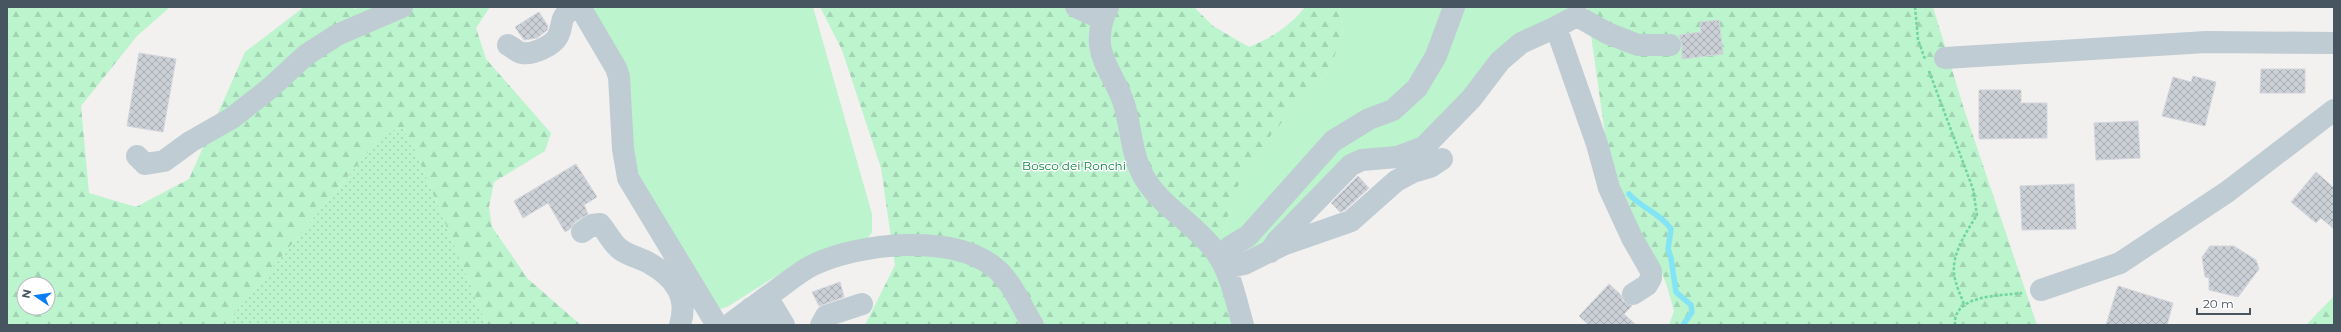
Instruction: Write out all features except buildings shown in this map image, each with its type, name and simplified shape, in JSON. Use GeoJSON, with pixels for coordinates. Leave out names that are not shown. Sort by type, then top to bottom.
{"type":"FeatureCollection","features":[{"type":"Feature","properties":{"kind":"street"},"geometry":{"type":"LineString","coordinates":[[137,156],[145,164],[164,161],[190,142],[232,118],[269,89],[306,55],[337,35],[402,7]]}},
{"type":"Feature","properties":{"kind":"street"},"geometry":{"type":"LineString","coordinates":[[508,45],[521,53],[535,52],[555,40],[558,36],[563,15],[574,7]]}},
{"type":"Feature","properties":{"kind":"street"},"geometry":{"type":"LineString","coordinates":[[580,7],[616,68],[619,77],[623,149],[628,178],[717,325]]}},
{"type":"Feature","properties":{"kind":"street"},"geometry":{"type":"LineString","coordinates":[[1076,7],[1105,13],[1100,46],[1107,69],[1118,88],[1134,152],[1147,182],[1215,251],[1225,268],[1243,325]]}},
{"type":"Feature","properties":{"kind":"street"},"geometry":{"type":"LineString","coordinates":[[1225,268],[1230,247],[1248,236],[1333,141],[1369,119],[1393,110],[1417,88],[1436,56],[1454,7]]}},
{"type":"Feature","properties":{"kind":"street"},"geometry":{"type":"LineString","coordinates":[[1270,252],[1277,241],[1351,165],[1362,160],[1397,157],[1424,147],[1472,99],[1500,61],[1521,43],[1577,16],[1607,32],[1638,45],[1670,45]]}},
{"type":"Feature","properties":{"kind":"street"},"geometry":{"type":"LineString","coordinates":[[1552,29],[1558,33],[1597,144],[1608,188],[1632,238],[1651,271],[1651,278],[1647,285],[1633,294]]}},
{"type":"Feature","properties":{"kind":"street"},"geometry":{"type":"LineString","coordinates":[[1933,63],[2206,42],[2334,42]]}},
{"type":"Feature","properties":{"kind":"street"},"geometry":{"type":"LineString","coordinates":[[2041,290],[2120,263],[2227,192],[2334,110]]}},
{"type":"Feature","properties":{"kind":"street"},"geometry":{"type":"LineString","coordinates":[[1225,268],[1244,264],[1285,244],[1351,221],[1396,181],[1413,172],[1430,167],[1442,159]]}},
{"type":"Feature","properties":{"kind":"street"},"geometry":{"type":"LineString","coordinates":[[582,232],[592,225],[600,224],[614,245],[622,251],[649,263],[675,284],[681,295],[684,306],[680,325]]}},
{"type":"Feature","properties":{"kind":"street"},"geometry":{"type":"LineString","coordinates":[[729,325],[798,274],[831,257],[898,244],[929,245],[962,251],[994,267],[1006,280],[1032,325]]}},
{"type":"Feature","properties":{"kind":"street"},"geometry":{"type":"LineString","coordinates":[[759,302],[764,325]]}},
{"type":"Feature","properties":{"kind":"street"},"geometry":{"type":"LineString","coordinates":[[759,302],[784,325]]}},
{"type":"Feature","properties":{"kind":"street"},"geometry":{"type":"LineString","coordinates":[[821,325],[826,316],[862,304]]}},
{"type":"Feature","properties":{"kind":"path"},"geometry":{"type":"LineString","coordinates":[[1915,7],[1918,40],[1933,63],[1973,189],[1977,215],[1963,238],[1954,268],[1954,275],[1964,304]]}},
{"type":"Feature","properties":{"kind":"path"},"geometry":{"type":"LineString","coordinates":[[1955,325],[1957,311],[1964,304],[1981,299],[2041,290]]}},
{"type":"Feature","properties":{"kind":"green space"},"geometry":{"type":"Polygon","coordinates":[[[7,7],[170,7],[137,36],[81,106],[89,193],[136,207],[189,179],[245,52],[304,7],[351,7],[355,9],[359,7],[490,7],[476,28],[486,59],[551,133],[545,151],[494,182],[489,207],[492,227],[528,279],[581,325],[487,325],[415,150],[402,127],[383,134],[225,325],[7,325],[7,7]]]}},
{"type":"Feature","properties":{"kind":"green space"},"geometry":{"type":"Polygon","coordinates":[[[591,7],[813,7],[872,214],[872,232],[866,241],[797,263],[727,307],[720,309],[714,305],[640,185],[591,7]]]}},
{"type":"Feature","properties":{"kind":"green space","name":"Bosco dei Ronchi"},"geometry":{"type":"Polygon","coordinates":[[[820,7],[1194,7],[1213,26],[1249,47],[1280,31],[1305,7],[1339,7],[1343,30],[1331,68],[1272,134],[1237,188],[1222,237],[1223,266],[1236,325],[865,325],[895,265],[881,168],[842,50],[820,7]]]}},
{"type":"Feature","properties":{"kind":"green space"},"geometry":{"type":"Polygon","coordinates":[[[1339,7],[1587,8],[1559,19],[1418,144],[1374,154],[1271,242],[1235,258],[1222,249],[1222,237],[1237,188],[1272,134],[1331,68],[1343,30],[1339,7]]]}},
{"type":"Feature","properties":{"kind":"green space"},"geometry":{"type":"Polygon","coordinates":[[[1587,7],[1933,7],[1964,109],[2037,325],[1669,325],[1674,311],[1666,283],[1653,252],[1621,202],[1605,134],[1587,7]]]}},
{"type":"Feature","properties":{"kind":"green space"},"geometry":{"type":"Polygon","coordinates":[[[402,127],[415,150],[487,325],[225,325],[383,134],[402,127]]]}},
{"type":"Feature","properties":{"kind":"green space"},"geometry":{"type":"Polygon","coordinates":[[[2334,296],[2334,325],[2306,325],[2334,296]]]}},
{"type":"Feature","properties":{"kind":"waterway"},"geometry":{"type":"LineString","coordinates":[[1629,194],[1661,218],[1671,229],[1668,249],[1671,258],[1676,292],[1691,305],[1692,312],[1683,325]]}}]}
